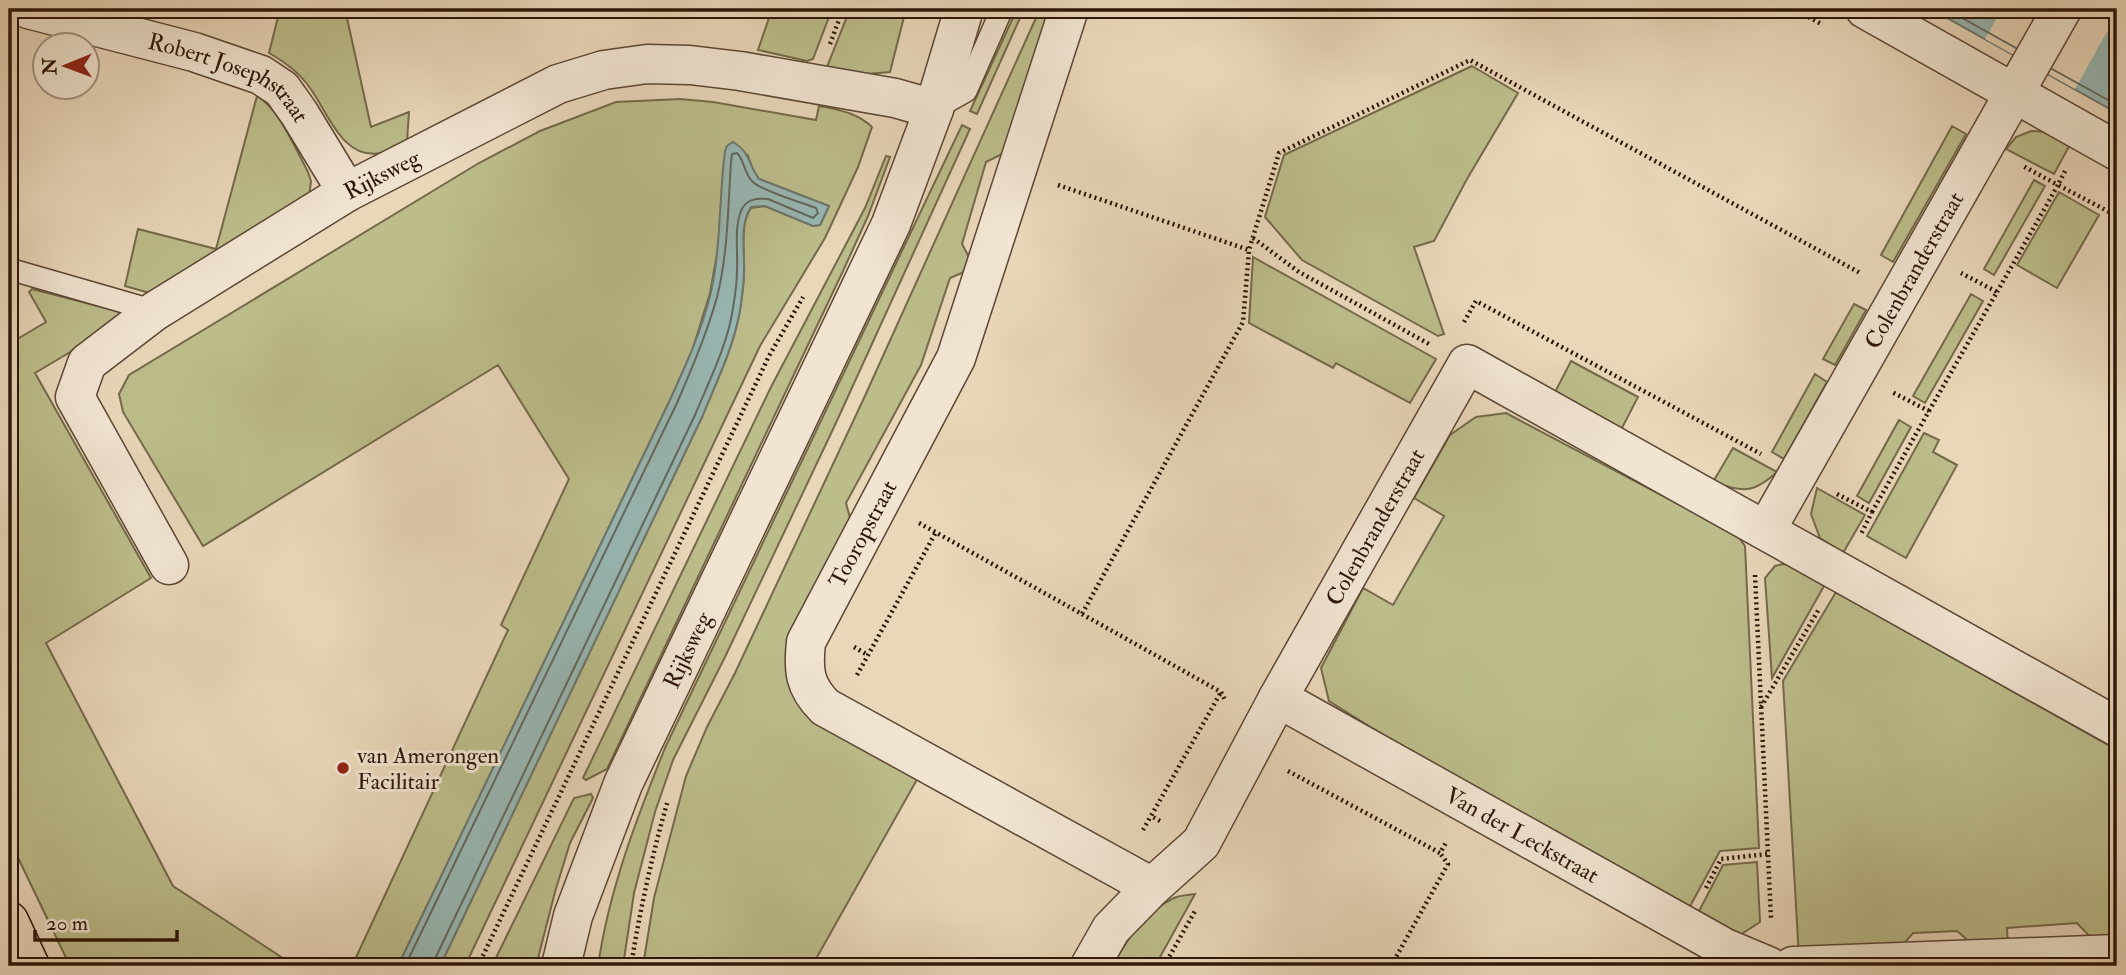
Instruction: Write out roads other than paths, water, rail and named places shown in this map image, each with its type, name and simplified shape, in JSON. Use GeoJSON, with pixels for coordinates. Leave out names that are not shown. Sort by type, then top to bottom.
{"type":"FeatureCollection","features":[{"type":"Feature","properties":{"kind":"main road"},"geometry":{"type":"LineString","coordinates":[[9,921],[30,966]]}},
{"type":"Feature","properties":{"kind":"street","name":"Robert Josephstraat"},"geometry":{"type":"LineString","coordinates":[[28,9],[194,52],[261,75],[282,89],[348,192]]}},
{"type":"Feature","properties":{"kind":"street","name":"Rijksweg"},"geometry":{"type":"LineString","coordinates":[[561,966],[573,916],[623,784],[891,224],[934,109],[964,9]]}},
{"type":"Feature","properties":{"kind":"street","name":"Tooropstraat"},"geometry":{"type":"LineString","coordinates":[[1069,9],[956,358],[806,642],[803,668],[808,685],[825,707],[1152,887]]}},
{"type":"Feature","properties":{"kind":"street"},"geometry":{"type":"LineString","coordinates":[[1865,9],[2020,84],[2117,151]]}},
{"type":"Feature","properties":{"kind":"street","name":"Colenbranderstraat"},"geometry":{"type":"LineString","coordinates":[[1090,966],[1111,929],[1201,843],[1278,698],[1467,364],[1766,530],[2062,9]]}},
{"type":"Feature","properties":{"kind":"street","name":"Rijksweg"},"geometry":{"type":"LineString","coordinates":[[169,565],[75,397],[88,363],[155,312],[348,192],[558,84],[615,69],[647,64],[715,68],[895,98],[934,109]]}},
{"type":"Feature","properties":{"kind":"street"},"geometry":{"type":"LineString","coordinates":[[1766,530],[2117,727]]}},
{"type":"Feature","properties":{"kind":"street","name":"Van der Leckstraat"},"geometry":{"type":"LineString","coordinates":[[1278,698],[1725,948],[1769,948]]}},
{"type":"Feature","properties":{"kind":"street"},"geometry":{"type":"LineString","coordinates":[[1793,966],[2117,954]]}},
{"type":"Feature","properties":{"kind":"lane"},"geometry":{"type":"LineString","coordinates":[[934,109],[966,91],[1002,9]]}},
{"type":"Feature","properties":{"kind":"lane"},"geometry":{"type":"LineString","coordinates":[[9,269],[155,312]]}},
{"type":"Feature","properties":{"kind":"water"},"geometry":{"type":"Polygon","coordinates":[[[1931,9],[2108,9],[2117,14],[2117,113],[1931,9]]]}},
{"type":"Feature","properties":{"kind":"water"},"geometry":{"type":"Polygon","coordinates":[[[733,142],[746,155],[759,179],[829,206],[820,225],[813,226],[765,206],[751,207],[747,214],[744,230],[744,281],[737,324],[702,417],[440,966],[398,966],[693,347],[711,292],[717,257],[725,151],[733,142]]]}},
{"type":"Feature","properties":{"kind":"place","name":"van Amerongen Facilitair"},"geometry":{"type":"Point","coordinates":[343,768]}}]}
